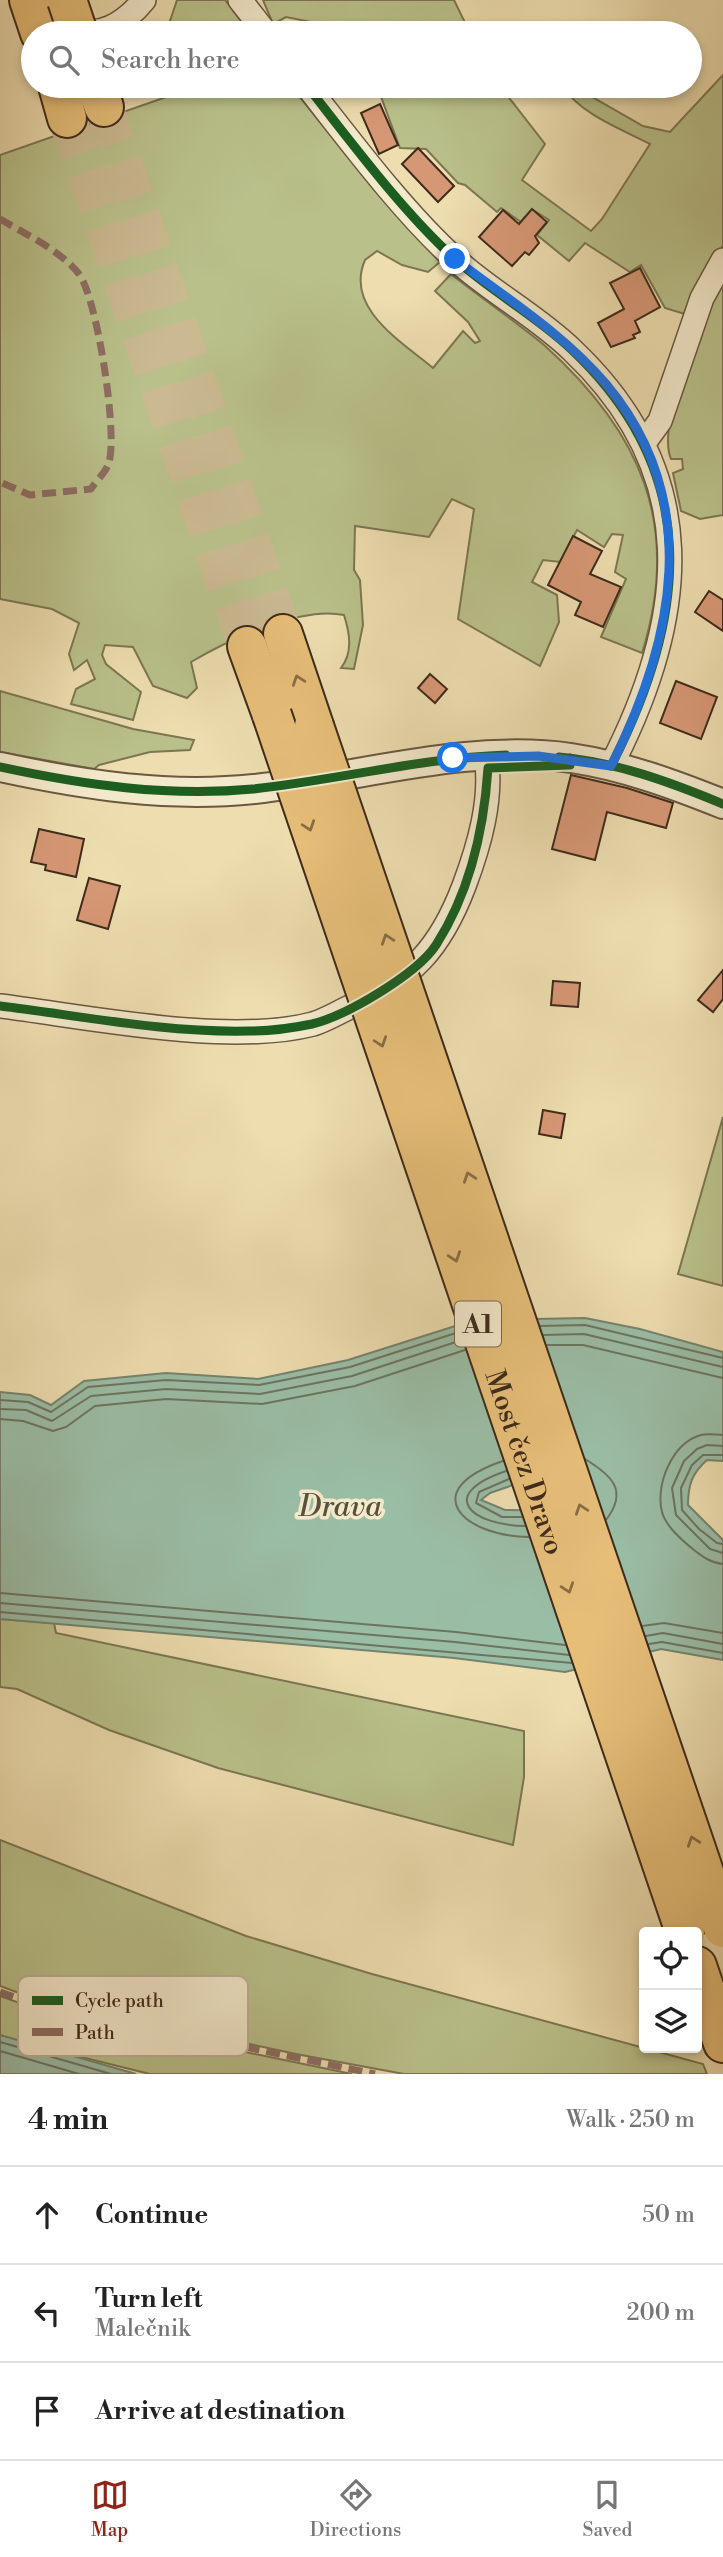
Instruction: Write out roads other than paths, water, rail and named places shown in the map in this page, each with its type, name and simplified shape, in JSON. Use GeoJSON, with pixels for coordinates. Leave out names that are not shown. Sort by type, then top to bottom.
{"type":"FeatureCollection","features":[{"type":"Feature","properties":{"kind":"highway"},"geometry":{"type":"LineString","coordinates":[[29,0],[36,21]]}},
{"type":"Feature","properties":{"kind":"highway"},"geometry":{"type":"LineString","coordinates":[[67,0],[74,21]]}},
{"type":"Feature","properties":{"kind":"highway","name":"Most čez Dravo"},"geometry":{"type":"LineString","coordinates":[[283,634],[723,1928]]}},
{"type":"Feature","properties":{"kind":"highway","name":"Most čez Dravo"},"geometry":{"type":"LineString","coordinates":[[247,646],[683,1927]]}},
{"type":"Feature","properties":{"kind":"highway"},"geometry":{"type":"LineString","coordinates":[[702,1981],[723,2043]]}},
{"type":"Feature","properties":{"kind":"street"},"geometry":{"type":"LineString","coordinates":[[56,0],[66,21]]}},
{"type":"Feature","properties":{"kind":"street"},"geometry":{"type":"LineString","coordinates":[[122,21],[130,17],[144,0]]}},
{"type":"Feature","properties":{"kind":"street"},"geometry":{"type":"LineString","coordinates":[[240,0],[257,21]]}},
{"type":"Feature","properties":{"kind":"street"},"geometry":{"type":"LineString","coordinates":[[317,98],[361,154],[455,259],[570,348],[606,384],[644,443],[663,497],[671,557],[670,587],[659,644],[649,677],[611,766]]}},
{"type":"Feature","properties":{"kind":"street"},"geometry":{"type":"LineString","coordinates":[[644,443],[660,421],[702,298],[723,260]]}},
{"type":"Feature","properties":{"kind":"street"},"geometry":{"type":"LineString","coordinates":[[0,1006],[182,1028],[249,1031],[314,1024],[388,989],[435,947],[456,907],[477,851],[486,803],[486,756]]}},
{"type":"Feature","properties":{"kind":"street"},"geometry":{"type":"LineString","coordinates":[[0,767],[138,790],[210,791],[253,789],[486,756],[538,756],[611,766],[677,785],[723,804]]}},
{"type":"Feature","properties":{"kind":"water","name":"Drava"},"geometry":{"type":"Polygon","coordinates":[[[585,1318],[640,1329],[723,1352],[723,1461],[707,1460],[694,1475],[688,1505],[723,1540],[723,1660],[661,1649],[565,1672],[454,1658],[0,1619],[0,1392],[30,1395],[51,1405],[84,1381],[166,1373],[258,1379],[348,1360],[474,1320],[585,1318]],[[522,1482],[490,1493],[481,1500],[505,1510],[580,1511],[522,1482]]]}},
{"type":"Feature","properties":{"kind":"water"},"geometry":{"type":"Polygon","coordinates":[[[0,2035],[18,2040],[18,2056],[73,2056],[136,2074],[0,2074],[0,2035]]]}},
{"type":"Feature","properties":{"kind":"tunnel"},"geometry":{"type":"LineString","coordinates":[[104,107],[283,634]]}},
{"type":"Feature","properties":{"kind":"tunnel"},"geometry":{"type":"LineString","coordinates":[[67,118],[247,646]]}}]}
